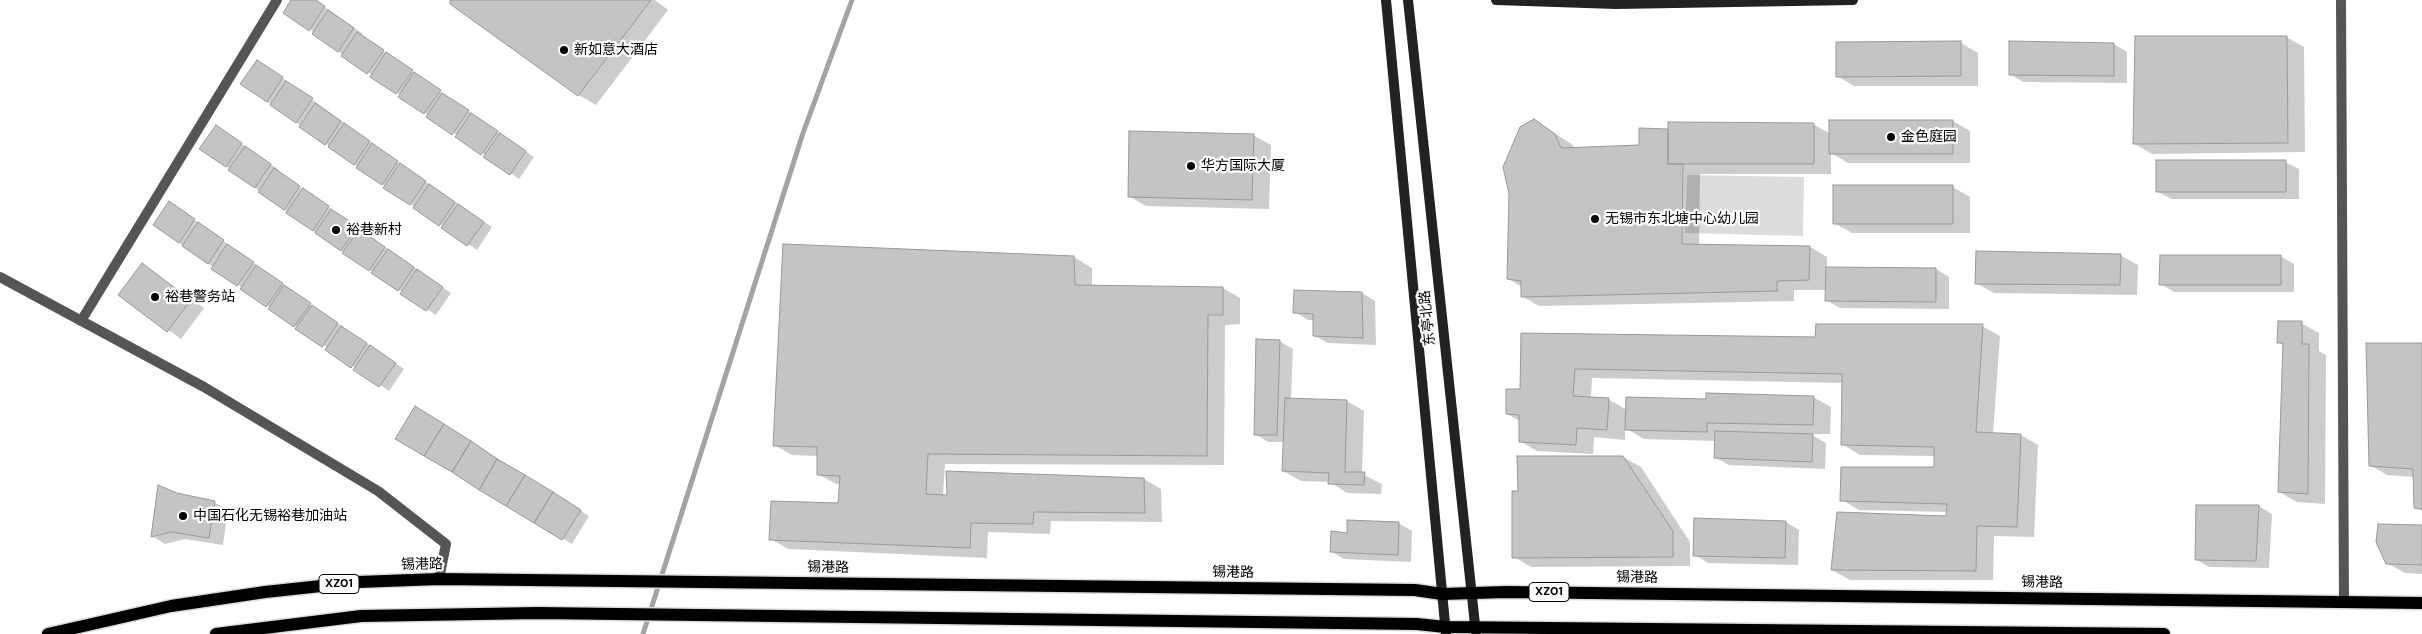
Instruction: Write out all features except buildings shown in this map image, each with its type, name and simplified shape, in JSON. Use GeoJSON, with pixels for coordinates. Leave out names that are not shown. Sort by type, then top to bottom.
{"type":"FeatureCollection","features":[{"type":"Feature","properties":{"kind":"main road","name":"东亭北路"},"geometry":{"type":"LineString","coordinates":[[1386,0],[1445,630]]}},
{"type":"Feature","properties":{"kind":"main road","name":"东亭北路"},"geometry":{"type":"LineString","coordinates":[[1408,0],[1475,630]]}},
{"type":"Feature","properties":{"kind":"main road"},"geometry":{"type":"LineString","coordinates":[[1496,0],[1616,4],[1853,0]]}},
{"type":"Feature","properties":{"kind":"main road","name":"锡港路"},"geometry":{"type":"LineString","coordinates":[[48,634],[171,606],[265,592],[358,582],[438,579],[1395,590],[1442,594],[2422,603]]}},
{"type":"Feature","properties":{"kind":"main road"},"geometry":{"type":"LineString","coordinates":[[216,634],[361,616],[459,613],[1416,624],[1445,630],[1475,630],[1507,626],[2164,634]]}},
{"type":"Feature","properties":{"kind":"street"},"geometry":{"type":"LineString","coordinates":[[81,321],[277,0]]}},
{"type":"Feature","properties":{"kind":"street"},"geometry":{"type":"LineString","coordinates":[[2341,0],[2344,602]]}},
{"type":"Feature","properties":{"kind":"street"},"geometry":{"type":"LineString","coordinates":[[0,278],[204,387],[378,491],[446,544],[438,579]]}},
{"type":"Feature","properties":{"kind":"shaded area"},"geometry":{"type":"Polygon","coordinates":[[[1687,175],[1804,177],[1803,236],[1685,233],[1687,175]]]}},
{"type":"Feature","properties":{"kind":"waterway"},"geometry":{"type":"LineString","coordinates":[[643,634],[803,133],[852,0]]}},
{"type":"Feature","properties":{"kind":"place","name":"新如意大酒店"},"geometry":{"type":"Point","coordinates":[564,50]}},
{"type":"Feature","properties":{"kind":"place","name":"金色庭园"},"geometry":{"type":"Point","coordinates":[1891,137]}},
{"type":"Feature","properties":{"kind":"place","name":"华方国际大厦"},"geometry":{"type":"Point","coordinates":[1191,166]}},
{"type":"Feature","properties":{"kind":"place","name":"无锡市东北塘中心幼儿园"},"geometry":{"type":"Point","coordinates":[1595,219]}},
{"type":"Feature","properties":{"kind":"place","name":"裕巷新村"},"geometry":{"type":"Point","coordinates":[336,230]}},
{"type":"Feature","properties":{"kind":"place","name":"裕巷警务站"},"geometry":{"type":"Point","coordinates":[155,297]}},
{"type":"Feature","properties":{"kind":"place","name":"中国石化无锡裕巷加油站"},"geometry":{"type":"Point","coordinates":[183,516]}}]}
